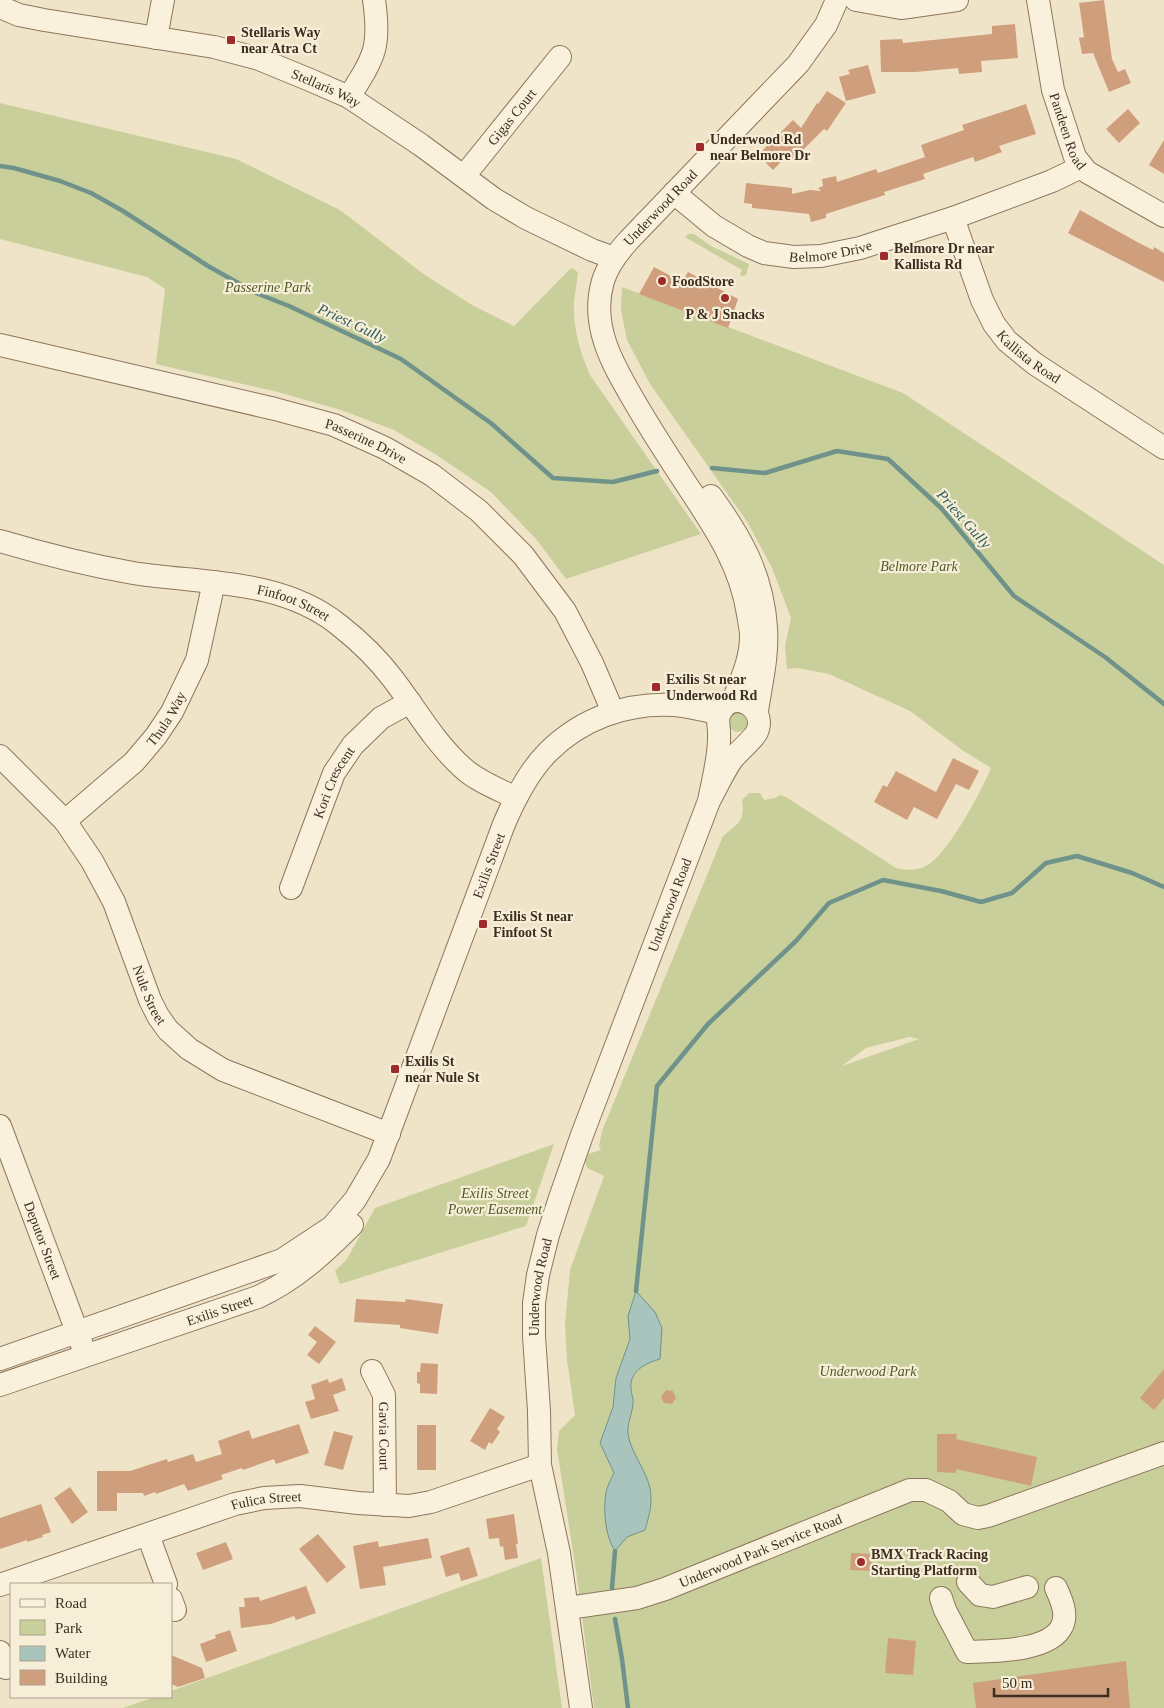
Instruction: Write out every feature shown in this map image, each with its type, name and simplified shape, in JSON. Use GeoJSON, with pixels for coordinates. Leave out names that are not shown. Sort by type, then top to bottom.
{"type":"FeatureCollection","features":[{"type":"Feature","properties":{"kind":"street"},"geometry":{"type":"LineString","coordinates":[[156,38],[163,0]]}},
{"type":"Feature","properties":{"kind":"street"},"geometry":{"type":"LineString","coordinates":[[349,98],[370,64],[377,45],[374,0]]}},
{"type":"Feature","properties":{"kind":"street","name":"Underwood Road"},"geometry":{"type":"LineString","coordinates":[[709,801],[724,715],[748,662],[751,635],[746,598],[737,570],[722,538],[654,435],[615,368],[603,339],[599,310],[603,281],[614,258],[629,240],[798,64],[826,25],[837,0]]}},
{"type":"Feature","properties":{"kind":"street"},"geometry":{"type":"LineString","coordinates":[[856,0],[901,8],[956,0]]}},
{"type":"Feature","properties":{"kind":"street","name":"Pandeen Road"},"geometry":{"type":"LineString","coordinates":[[1038,0],[1053,90],[1072,148],[1081,167],[1095,178],[1164,216]]}},
{"type":"Feature","properties":{"kind":"street","name":"Stellaris Way"},"geometry":{"type":"LineString","coordinates":[[0,7],[19,15],[214,47],[259,59],[349,98],[401,131],[494,199],[526,218],[592,250],[614,258]]}},
{"type":"Feature","properties":{"kind":"street","name":"Gigas Court"},"geometry":{"type":"LineString","coordinates":[[464,176],[560,57]]}},
{"type":"Feature","properties":{"kind":"street","name":"Belmore Drive"},"geometry":{"type":"LineString","coordinates":[[674,193],[714,226],[764,253],[794,257],[820,256],[860,248],[953,218],[1052,181],[1081,167]]}},
{"type":"Feature","properties":{"kind":"street","name":"Kallista Road"},"geometry":{"type":"LineString","coordinates":[[953,218],[982,300],[994,324],[1007,341],[1035,364],[1164,448]]}},
{"type":"Feature","properties":{"kind":"street","name":"Passerine Drive"},"geometry":{"type":"LineString","coordinates":[[0,345],[275,409],[334,425],[385,448],[432,475],[479,511],[523,555],[564,611],[592,663],[613,712]]}},
{"type":"Feature","properties":{"kind":"street","name":"Underwood Road"},"geometry":{"type":"LineString","coordinates":[[581,1708],[559,1553],[540,1466],[539,1411],[534,1336],[534,1302],[538,1275],[548,1235],[582,1135],[709,801],[732,761],[759,728],[757,711],[765,661],[766,629],[762,594],[752,562],[733,527],[663,429],[615,368]]}},
{"type":"Feature","properties":{"kind":"street","name":"Finfoot Street"},"geometry":{"type":"LineString","coordinates":[[0,541],[88,565],[273,592],[311,608],[339,624],[371,655],[391,677],[436,740],[464,769],[516,798]]}},
{"type":"Feature","properties":{"kind":"street","name":"Thula Way"},"geometry":{"type":"LineString","coordinates":[[65,821],[134,762],[156,736],[172,712],[197,660],[214,582]]}},
{"type":"Feature","properties":{"kind":"street","name":"Kori Crescent"},"geometry":{"type":"LineString","coordinates":[[291,888],[334,773],[353,745],[381,718],[410,702]]}},
{"type":"Feature","properties":{"kind":"street"},"geometry":{"type":"LineString","coordinates":[[748,741],[733,743],[726,740],[724,715],[744,702],[751,705],[757,711]]}},
{"type":"Feature","properties":{"kind":"street","name":"Exilis Street"},"geometry":{"type":"LineString","coordinates":[[0,1359],[282,1260],[332,1227],[355,1200],[379,1159],[504,824],[516,798],[536,767],[547,753],[562,740],[590,722],[613,712],[638,706],[676,705],[724,715]]}},
{"type":"Feature","properties":{"kind":"street","name":"Nule Street"},"geometry":{"type":"LineString","coordinates":[[0,756],[65,821],[92,861],[114,902],[150,1000],[168,1030],[189,1049],[223,1070],[389,1134]]}},
{"type":"Feature","properties":{"kind":"street","name":"Deputor Street"},"geometry":{"type":"LineString","coordinates":[[0,1126],[86,1355]]}},
{"type":"Feature","properties":{"kind":"street","name":"Exilis Street"},"geometry":{"type":"LineString","coordinates":[[0,1385],[258,1297],[275,1289],[300,1273],[352,1226],[361,1212],[379,1171],[379,1159]]}},
{"type":"Feature","properties":{"kind":"street","name":"Gavia Court"},"geometry":{"type":"LineString","coordinates":[[372,1370],[384,1395],[385,1505]]}},
{"type":"Feature","properties":{"kind":"street","name":"Underwood Park Service Road"},"geometry":{"type":"LineString","coordinates":[[568,1608],[637,1598],[664,1589],[910,1490],[926,1490],[949,1501],[963,1514],[978,1518],[1164,1453]]}},
{"type":"Feature","properties":{"kind":"street","name":"Fulica Street"},"geometry":{"type":"LineString","coordinates":[[0,1585],[235,1504],[264,1498],[300,1496],[410,1506],[431,1502],[540,1466]]}},
{"type":"Feature","properties":{"kind":"street"},"geometry":{"type":"LineString","coordinates":[[148,1534],[166,1583]]}},
{"type":"Feature","properties":{"kind":"street"},"geometry":{"type":"LineString","coordinates":[[968,1582],[980,1595],[993,1597],[1028,1587]]}},
{"type":"Feature","properties":{"kind":"street"},"geometry":{"type":"LineString","coordinates":[[941,1598],[967,1652],[1028,1648],[1050,1639],[1062,1626],[1064,1613],[1056,1588]]}},
{"type":"Feature","properties":{"kind":"green space","name":"Passerine Park"},"geometry":{"type":"Polygon","coordinates":[[[0,103],[236,159],[340,210],[425,275],[472,305],[514,326],[571,268],[578,272],[574,303],[576,331],[580,349],[590,375],[701,534],[566,579],[536,539],[491,492],[435,454],[394,430],[341,410],[274,391],[156,364],[165,289],[147,277],[0,239],[0,103]]]}},
{"type":"Feature","properties":{"kind":"green space"},"geometry":{"type":"Polygon","coordinates":[[[688,234],[694,234],[711,246],[749,264],[746,275],[740,275],[742,270],[685,237],[688,234]]]}},
{"type":"Feature","properties":{"kind":"green space","name":"Underwood Park"},"geometry":{"type":"Polygon","coordinates":[[[622,287],[903,393],[1164,565],[1164,1708],[594,1708],[576,1571],[557,1449],[559,1431],[575,1415],[567,1360],[565,1323],[570,1270],[604,1176],[587,1168],[585,1161],[588,1154],[601,1150],[599,1146],[602,1131],[723,836],[740,821],[743,813],[742,800],[749,793],[760,793],[764,800],[780,795],[786,797],[896,868],[908,870],[926,866],[944,850],[972,806],[991,768],[962,750],[910,711],[829,674],[798,668],[787,669],[785,646],[791,618],[772,568],[748,523],[650,384],[627,340],[621,310],[622,287]],[[909,1037],[866,1048],[842,1066],[919,1039],[909,1037]]]}},
{"type":"Feature","properties":{"kind":"green space"},"geometry":{"type":"Polygon","coordinates":[[[734,712],[742,712],[748,718],[748,726],[742,732],[734,732],[728,726],[728,718],[734,712]]]}},
{"type":"Feature","properties":{"kind":"green space","name":"Exilis Street Power Easement"},"geometry":{"type":"Polygon","coordinates":[[[554,1144],[526,1226],[340,1284],[335,1271],[347,1259],[375,1208],[554,1144]]]}},
{"type":"Feature","properties":{"kind":"green space"},"geometry":{"type":"Polygon","coordinates":[[[541,1558],[562,1708],[123,1708],[152,1698],[172,1698],[172,1691],[541,1558]]]}},
{"type":"Feature","properties":{"kind":"water"},"geometry":{"type":"Polygon","coordinates":[[[636,1291],[655,1312],[662,1328],[660,1359],[640,1369],[633,1377],[631,1383],[633,1402],[628,1430],[632,1448],[648,1481],[651,1504],[645,1530],[627,1537],[615,1551],[607,1530],[605,1507],[606,1492],[614,1473],[600,1443],[613,1407],[616,1378],[630,1339],[628,1316],[636,1291]]]}},
{"type":"Feature","properties":{"kind":"building"},"geometry":{"type":"Polygon","coordinates":[[[1104,0],[1112,59],[1118,72],[1125,69],[1131,83],[1109,92],[1093,53],[1082,54],[1079,38],[1084,37],[1079,3],[1104,0]]]}},
{"type":"Feature","properties":{"kind":"building"},"geometry":{"type":"Polygon","coordinates":[[[1015,24],[1018,58],[981,61],[982,72],[959,74],[958,68],[916,72],[881,72],[880,40],[902,39],[903,43],[992,34],[992,26],[1015,24]]]}},
{"type":"Feature","properties":{"kind":"building"},"geometry":{"type":"Polygon","coordinates":[[[868,65],[876,93],[846,101],[839,77],[850,74],[848,70],[868,65]]]}},
{"type":"Feature","properties":{"kind":"building"},"geometry":{"type":"Polygon","coordinates":[[[827,91],[846,103],[827,131],[824,129],[792,161],[787,156],[773,170],[758,155],[793,120],[801,128],[827,91]]]}},
{"type":"Feature","properties":{"kind":"building"},"geometry":{"type":"Polygon","coordinates":[[[1026,104],[1036,134],[999,146],[1002,152],[975,162],[973,157],[923,174],[925,179],[884,192],[885,195],[826,214],[826,218],[811,222],[809,214],[752,208],[752,204],[744,203],[746,183],[792,188],[792,194],[810,190],[821,191],[818,188],[823,186],[822,179],[836,176],[837,182],[876,169],[878,173],[925,157],[921,145],[964,130],[962,125],[1026,104]]]}},
{"type":"Feature","properties":{"kind":"building"},"geometry":{"type":"Polygon","coordinates":[[[1128,109],[1140,123],[1119,143],[1106,129],[1128,109]]]}},
{"type":"Feature","properties":{"kind":"building"},"geometry":{"type":"Polygon","coordinates":[[[1164,140],[1164,174],[1149,165],[1164,140]]]}},
{"type":"Feature","properties":{"kind":"building"},"geometry":{"type":"Polygon","coordinates":[[[1080,210],[1139,243],[1153,250],[1154,247],[1164,253],[1164,282],[1068,233],[1080,210]]]}},
{"type":"Feature","properties":{"kind":"building"},"geometry":{"type":"Polygon","coordinates":[[[654,267],[682,282],[688,272],[738,299],[728,328],[639,294],[654,267]]]}},
{"type":"Feature","properties":{"kind":"building"},"geometry":{"type":"Polygon","coordinates":[[[953,758],[979,771],[969,790],[956,784],[937,819],[914,807],[907,820],[874,802],[883,785],[887,787],[896,771],[936,792],[953,758]]]}},
{"type":"Feature","properties":{"kind":"building"},"geometry":{"type":"Polygon","coordinates":[[[356,1299],[405,1302],[406,1299],[443,1304],[438,1334],[400,1328],[400,1325],[354,1322],[356,1299]]]}},
{"type":"Feature","properties":{"kind":"building"},"geometry":{"type":"Polygon","coordinates":[[[315,1326],[336,1342],[319,1364],[307,1355],[317,1342],[308,1335],[315,1326]]]}},
{"type":"Feature","properties":{"kind":"building"},"geometry":{"type":"Polygon","coordinates":[[[421,1363],[438,1364],[437,1394],[420,1393],[420,1384],[417,1383],[417,1372],[420,1372],[421,1363]]]}},
{"type":"Feature","properties":{"kind":"building"},"geometry":{"type":"Polygon","coordinates":[[[1164,1369],[1164,1398],[1154,1410],[1140,1398],[1164,1369]]]}},
{"type":"Feature","properties":{"kind":"building"},"geometry":{"type":"Polygon","coordinates":[[[342,1378],[346,1390],[333,1395],[339,1411],[311,1419],[305,1402],[315,1399],[311,1385],[328,1379],[329,1383],[342,1378]]]}},
{"type":"Feature","properties":{"kind":"building"},"geometry":{"type":"Polygon","coordinates":[[[666,1390],[673,1391],[676,1398],[672,1404],[664,1403],[661,1397],[666,1390]]]}},
{"type":"Feature","properties":{"kind":"building"},"geometry":{"type":"Polygon","coordinates":[[[490,1408],[505,1417],[497,1429],[500,1432],[492,1444],[489,1442],[485,1450],[470,1441],[490,1408]]]}},
{"type":"Feature","properties":{"kind":"building"},"geometry":{"type":"Polygon","coordinates":[[[299,1424],[309,1453],[276,1464],[274,1459],[243,1470],[242,1468],[221,1475],[223,1479],[188,1491],[184,1484],[156,1494],[155,1492],[144,1496],[143,1493],[117,1493],[117,1511],[97,1511],[97,1471],[130,1471],[167,1459],[168,1462],[193,1454],[196,1462],[222,1454],[218,1441],[249,1430],[252,1439],[299,1424]]]}},
{"type":"Feature","properties":{"kind":"building"},"geometry":{"type":"Polygon","coordinates":[[[417,1425],[436,1425],[436,1470],[417,1470],[417,1425]]]}},
{"type":"Feature","properties":{"kind":"building"},"geometry":{"type":"Polygon","coordinates":[[[334,1431],[353,1436],[343,1470],[324,1465],[334,1431]]]}},
{"type":"Feature","properties":{"kind":"building"},"geometry":{"type":"Polygon","coordinates":[[[937,1434],[957,1434],[956,1439],[1037,1457],[1031,1486],[956,1469],[956,1473],[937,1472],[937,1434]]]}},
{"type":"Feature","properties":{"kind":"building"},"geometry":{"type":"Polygon","coordinates":[[[70,1487],[88,1512],[72,1524],[54,1498],[70,1487]]]}},
{"type":"Feature","properties":{"kind":"building"},"geometry":{"type":"Polygon","coordinates":[[[41,1504],[51,1532],[42,1535],[43,1537],[0,1549],[0,1518],[41,1504]]]}},
{"type":"Feature","properties":{"kind":"building"},"geometry":{"type":"Polygon","coordinates":[[[514,1514],[518,1558],[505,1560],[503,1546],[500,1547],[499,1538],[489,1539],[486,1519],[514,1514]]]}},
{"type":"Feature","properties":{"kind":"building"},"geometry":{"type":"Polygon","coordinates":[[[318,1534],[346,1567],[327,1583],[299,1549],[318,1534]]]}},
{"type":"Feature","properties":{"kind":"building"},"geometry":{"type":"Polygon","coordinates":[[[428,1538],[432,1558],[383,1567],[386,1585],[360,1589],[353,1546],[378,1541],[379,1547],[428,1538]]]}},
{"type":"Feature","properties":{"kind":"building"},"geometry":{"type":"Polygon","coordinates":[[[226,1542],[233,1559],[203,1570],[196,1553],[226,1542]]]}},
{"type":"Feature","properties":{"kind":"building"},"geometry":{"type":"Polygon","coordinates":[[[469,1547],[478,1576],[461,1581],[459,1573],[446,1577],[440,1556],[469,1547]]]}},
{"type":"Feature","properties":{"kind":"building","name":"BMX Track Racing Starting Platform"},"geometry":{"type":"Polygon","coordinates":[[[851,1553],[872,1554],[871,1571],[850,1570],[851,1553]]]}},
{"type":"Feature","properties":{"kind":"building"},"geometry":{"type":"Polygon","coordinates":[[[306,1586],[316,1613],[296,1620],[294,1616],[271,1624],[241,1628],[239,1607],[245,1607],[244,1598],[259,1597],[260,1601],[306,1586]]]}},
{"type":"Feature","properties":{"kind":"building"},"geometry":{"type":"Polygon","coordinates":[[[230,1630],[237,1651],[206,1662],[200,1644],[216,1638],[215,1635],[230,1630]]]}},
{"type":"Feature","properties":{"kind":"building"},"geometry":{"type":"Polygon","coordinates":[[[888,1638],[916,1641],[913,1675],[885,1673],[888,1638]]]}},
{"type":"Feature","properties":{"kind":"building"},"geometry":{"type":"Polygon","coordinates":[[[172,1655],[202,1668],[205,1678],[178,1687],[172,1684],[172,1655]]]}},
{"type":"Feature","properties":{"kind":"building"},"geometry":{"type":"Polygon","coordinates":[[[1126,1661],[1130,1708],[976,1708],[973,1683],[1126,1661]]]}},
{"type":"Feature","properties":{"kind":"waterway","name":"Priest Gully"},"geometry":{"type":"LineString","coordinates":[[0,166],[60,181],[91,193],[123,211],[208,266],[256,293],[289,306],[401,359],[492,424],[553,478],[613,482],[657,471]]}},
{"type":"Feature","properties":{"kind":"waterway","name":"Priest Gully"},"geometry":{"type":"LineString","coordinates":[[712,468],[765,473],[837,451],[888,459],[942,509],[1014,596],[1105,657],[1164,704]]}},
{"type":"Feature","properties":{"kind":"waterway"},"geometry":{"type":"LineString","coordinates":[[636,1291],[657,1086],[708,1024],[796,941],[829,903],[883,880],[941,891],[981,902],[1012,893],[1046,863],[1077,856],[1132,873],[1164,887]]}},
{"type":"Feature","properties":{"kind":"waterway"},"geometry":{"type":"LineString","coordinates":[[612,1588],[615,1551]]}},
{"type":"Feature","properties":{"kind":"waterway"},"geometry":{"type":"LineString","coordinates":[[615,1619],[628,1708]]}},
{"type":"Feature","properties":{"kind":"place","name":"Stellaris Way near Atra Ct"},"geometry":{"type":"Point","coordinates":[231,40]}},
{"type":"Feature","properties":{"kind":"place","name":"Underwood Rd near Belmore Dr"},"geometry":{"type":"Point","coordinates":[700,147]}},
{"type":"Feature","properties":{"kind":"place","name":"Belmore Dr near Kallista Rd"},"geometry":{"type":"Point","coordinates":[884,256]}},
{"type":"Feature","properties":{"kind":"place","name":"FoodStore"},"geometry":{"type":"Point","coordinates":[662,281]}},
{"type":"Feature","properties":{"kind":"place","name":"P & J Snacks"},"geometry":{"type":"Point","coordinates":[725,298]}},
{"type":"Feature","properties":{"kind":"place","name":"Exilis St near Underwood Rd"},"geometry":{"type":"Point","coordinates":[656,687]}},
{"type":"Feature","properties":{"kind":"place","name":"Exilis St near Finfoot St"},"geometry":{"type":"Point","coordinates":[483,924]}},
{"type":"Feature","properties":{"kind":"place","name":"Exilis St near Nule St"},"geometry":{"type":"Point","coordinates":[395,1069]}},
{"type":"Feature","properties":{"kind":"place","name":"BMX Track Racing Starting Platform"},"geometry":{"type":"Point","coordinates":[861,1562]}},
{"type":"Feature","properties":{"kind":"park label","name":"Belmore Park"},"geometry":{"type":"Point","coordinates":[919,566]}}]}
